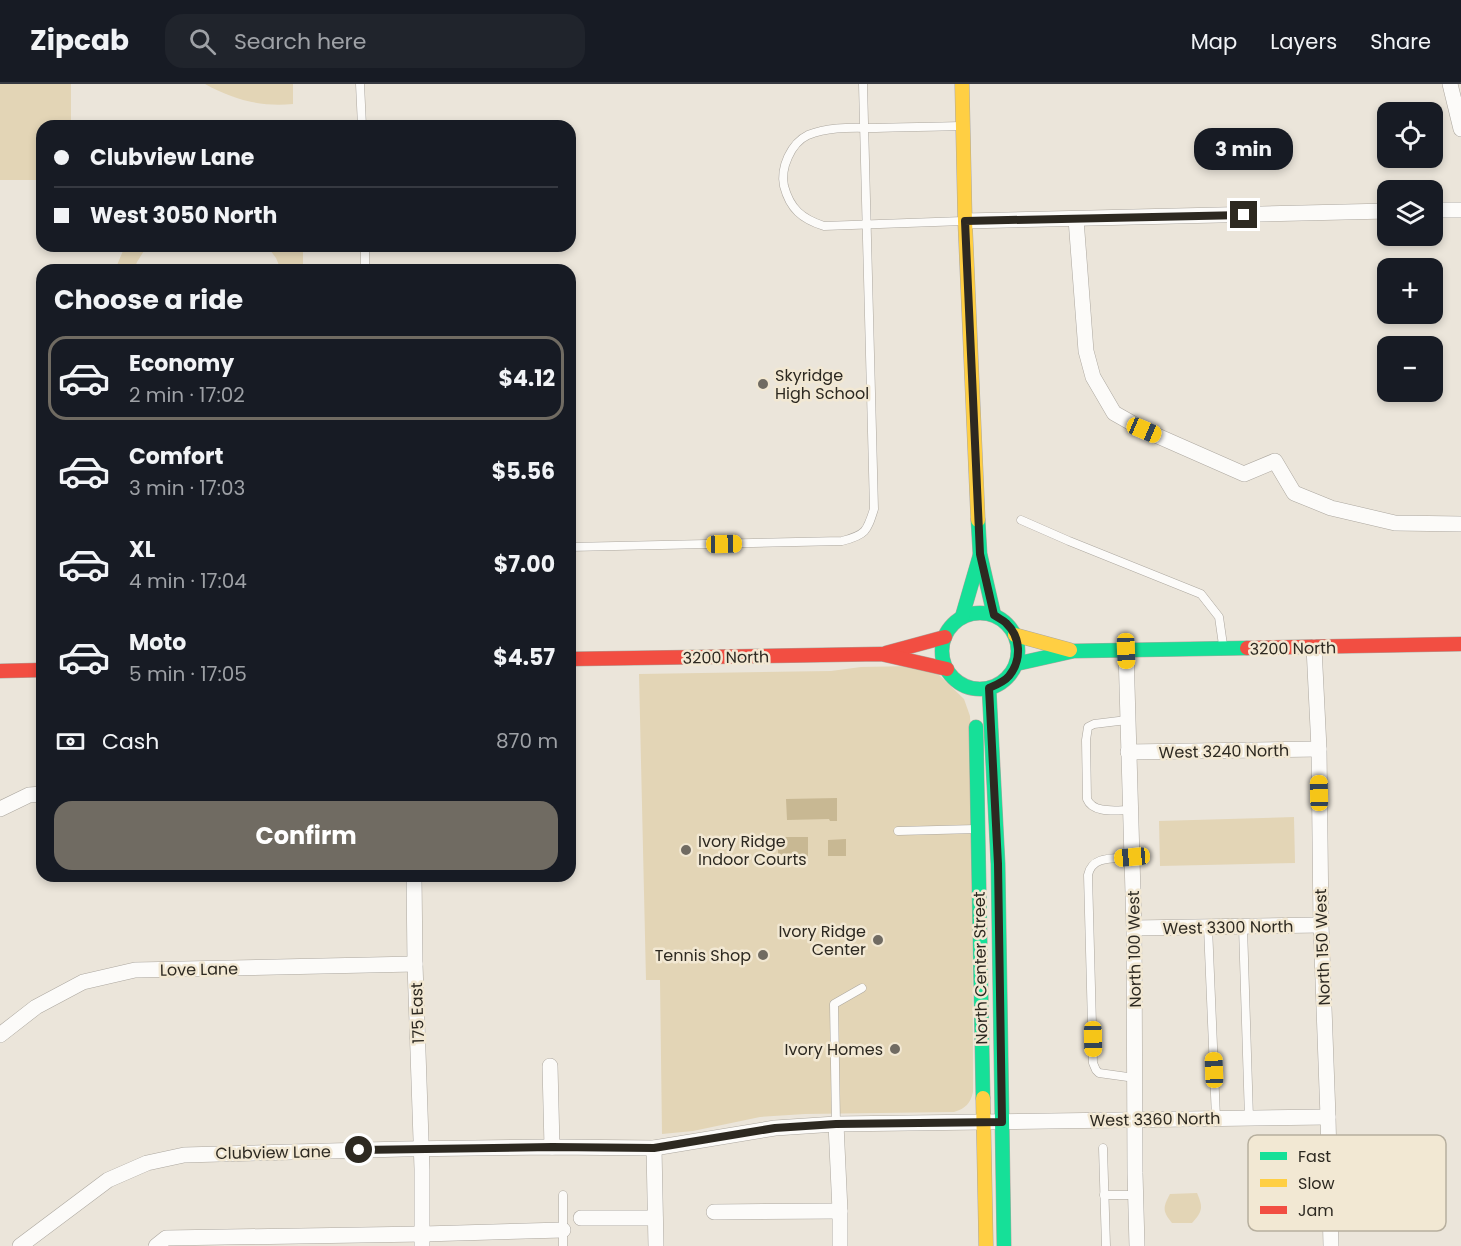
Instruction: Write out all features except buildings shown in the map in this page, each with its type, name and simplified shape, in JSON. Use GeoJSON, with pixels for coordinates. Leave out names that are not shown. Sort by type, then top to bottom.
{"type":"FeatureCollection","features":[{"type":"Feature","properties":{"kind":"street"},"geometry":{"type":"LineString","coordinates":[[962,84],[965,221],[980,554],[994,615]]}},
{"type":"Feature","properties":{"kind":"street"},"geometry":{"type":"LineString","coordinates":[[1450,84],[1461,129]]}},
{"type":"Feature","properties":{"kind":"street"},"geometry":{"type":"LineString","coordinates":[[1443,210],[1461,210]]}},
{"type":"Feature","properties":{"kind":"street"},"geometry":{"type":"LineString","coordinates":[[965,221],[1377,211]]}},
{"type":"Feature","properties":{"kind":"street"},"geometry":{"type":"LineString","coordinates":[[1076,219],[1086,351],[1094,378],[1114,414],[1144,430],[1244,474],[1275,461],[1294,493],[1330,508],[1395,523],[1461,524]]}},
{"type":"Feature","properties":{"kind":"street"},"geometry":{"type":"LineString","coordinates":[[962,617],[980,554]]}},
{"type":"Feature","properties":{"kind":"street"},"geometry":{"type":"LineString","coordinates":[[979,612],[994,615],[1005,622],[1015,635],[1019,648],[1016,664],[1010,676],[979,697],[952,678],[941,653],[950,628],[962,617],[979,612]]}},
{"type":"Feature","properties":{"kind":"street"},"geometry":{"type":"LineString","coordinates":[[1015,635],[1074,651]]}},
{"type":"Feature","properties":{"kind":"street"},"geometry":{"type":"LineString","coordinates":[[881,654],[945,637]]}},
{"type":"Feature","properties":{"kind":"street","name":"3200 North"},"geometry":{"type":"LineString","coordinates":[[1074,651],[1461,644]]}},
{"type":"Feature","properties":{"kind":"street","name":"North 150 West"},"geometry":{"type":"LineString","coordinates":[[1314,647],[1319,749],[1321,926],[1328,1135]]}},
{"type":"Feature","properties":{"kind":"street"},"geometry":{"type":"LineString","coordinates":[[1016,664],[1074,651]]}},
{"type":"Feature","properties":{"kind":"street","name":"North 100 West"},"geometry":{"type":"LineString","coordinates":[[1126,651],[1134,928],[1137,1246]]}},
{"type":"Feature","properties":{"kind":"street"},"geometry":{"type":"LineString","coordinates":[[881,654],[947,669]]}},
{"type":"Feature","properties":{"kind":"street","name":"3200 North"},"geometry":{"type":"LineString","coordinates":[[576,659],[881,654]]}},
{"type":"Feature","properties":{"kind":"street"},"geometry":{"type":"LineString","coordinates":[[0,671],[36,670]]}},
{"type":"Feature","properties":{"kind":"street","name":"North Center Street"},"geometry":{"type":"LineString","coordinates":[[979,697],[978,828],[986,1246]]}},
{"type":"Feature","properties":{"kind":"street","name":"North Center Street"},"geometry":{"type":"LineString","coordinates":[[979,697],[998,864],[1004,1246]]}},
{"type":"Feature","properties":{"kind":"street","name":"West 3240 North"},"geometry":{"type":"LineString","coordinates":[[1128,752],[1319,749]]}},
{"type":"Feature","properties":{"kind":"street"},"geometry":{"type":"LineString","coordinates":[[0,809],[29,795],[36,794]]}},
{"type":"Feature","properties":{"kind":"street","name":"175 East"},"geometry":{"type":"LineString","coordinates":[[414,882],[422,1240]]}},
{"type":"Feature","properties":{"kind":"street","name":"West 3300 North"},"geometry":{"type":"LineString","coordinates":[[1134,928],[1321,926]]}},
{"type":"Feature","properties":{"kind":"street","name":"Love Lane"},"geometry":{"type":"LineString","coordinates":[[0,1035],[36,1007],[83,982],[135,970],[415,964]]}},
{"type":"Feature","properties":{"kind":"street"},"geometry":{"type":"LineString","coordinates":[[550,1066],[552,1147]]}},
{"type":"Feature","properties":{"kind":"street","name":"West 3360 North"},"geometry":{"type":"LineString","coordinates":[[983,1122],[1328,1117]]}},
{"type":"Feature","properties":{"kind":"street","name":"Clubview Lane"},"geometry":{"type":"LineString","coordinates":[[20,1246],[108,1180],[147,1162],[184,1155],[552,1147],[654,1148],[775,1128],[836,1124],[983,1122]]}},
{"type":"Feature","properties":{"kind":"street"},"geometry":{"type":"LineString","coordinates":[[836,1124],[840,1246]]}},
{"type":"Feature","properties":{"kind":"street"},"geometry":{"type":"LineString","coordinates":[[654,1148],[656,1246]]}},
{"type":"Feature","properties":{"kind":"street"},"geometry":{"type":"LineString","coordinates":[[714,1212],[840,1211]]}},
{"type":"Feature","properties":{"kind":"street"},"geometry":{"type":"LineString","coordinates":[[581,1218],[655,1218]]}},
{"type":"Feature","properties":{"kind":"street"},"geometry":{"type":"LineString","coordinates":[[156,1246],[166,1238],[422,1240],[563,1230]]}},
{"type":"Feature","properties":{"kind":"street","name":"North 150 West"},"geometry":{"type":"LineString","coordinates":[[1330,1231],[1330,1246]]}},
{"type":"Feature","properties":{"kind":"lane"},"geometry":{"type":"LineString","coordinates":[[360,84],[362,120]]}},
{"type":"Feature","properties":{"kind":"lane"},"geometry":{"type":"LineString","coordinates":[[576,547],[842,541],[858,537],[868,527],[874,509],[863,84]]}},
{"type":"Feature","properties":{"kind":"lane"},"geometry":{"type":"LineString","coordinates":[[963,126],[833,129],[807,136],[791,150],[785,166],[783,182],[795,209],[808,221],[824,226],[965,221]]}},
{"type":"Feature","properties":{"kind":"lane"},"geometry":{"type":"LineString","coordinates":[[1021,520],[1201,594],[1219,617],[1223,649]]}},
{"type":"Feature","properties":{"kind":"lane"},"geometry":{"type":"LineString","coordinates":[[1127,720],[1094,724],[1088,727],[1086,740],[1087,799],[1089,805],[1100,809],[1130,810]]}},
{"type":"Feature","properties":{"kind":"lane"},"geometry":{"type":"LineString","coordinates":[[898,831],[978,828]]}},
{"type":"Feature","properties":{"kind":"lane"},"geometry":{"type":"LineString","coordinates":[[1132,857],[1100,860],[1094,863],[1088,875],[1093,1063],[1100,1073],[1135,1078]]}},
{"type":"Feature","properties":{"kind":"lane"},"geometry":{"type":"LineString","coordinates":[[1208,927],[1216,1118]]}},
{"type":"Feature","properties":{"kind":"lane"},"geometry":{"type":"LineString","coordinates":[[1244,927],[1249,1118]]}},
{"type":"Feature","properties":{"kind":"lane"},"geometry":{"type":"LineString","coordinates":[[836,1124],[834,1004],[862,988]]}},
{"type":"Feature","properties":{"kind":"lane"},"geometry":{"type":"LineString","coordinates":[[1103,1148],[1106,1246]]}},
{"type":"Feature","properties":{"kind":"lane"},"geometry":{"type":"LineString","coordinates":[[563,1195],[563,1246]]}},
{"type":"Feature","properties":{"kind":"lane"},"geometry":{"type":"LineString","coordinates":[[1104,1195],[1135,1195]]}},
{"type":"Feature","properties":{"kind":"shaded area"},"geometry":{"type":"Polygon","coordinates":[[[0,84],[71,84],[71,120],[36,120],[36,180],[0,180],[0,84]]]}},
{"type":"Feature","properties":{"kind":"shaded area"},"geometry":{"type":"Polygon","coordinates":[[[205,84],[293,84],[293,104],[248,101],[205,84]]]}},
{"type":"Feature","properties":{"kind":"shaded area"},"geometry":{"type":"Polygon","coordinates":[[[122,252],[143,252],[136,264],[118,264],[122,252]]]}},
{"type":"Feature","properties":{"kind":"shaded area"},"geometry":{"type":"Polygon","coordinates":[[[272,252],[303,252],[303,264],[278,264],[272,252]]]}},
{"type":"Feature","properties":{"kind":"shaded area"},"geometry":{"type":"Polygon","coordinates":[[[913,666],[937,673],[964,699],[970,716],[973,1092],[970,1100],[967,1105],[954,1112],[805,1114],[760,1117],[693,1131],[662,1134],[660,980],[646,980],[639,674],[831,671],[861,667],[913,666]]]}},
{"type":"Feature","properties":{"kind":"shaded area"},"geometry":{"type":"Polygon","coordinates":[[[837,798],[837,821],[829,819],[787,820],[786,799],[837,798]]]}},
{"type":"Feature","properties":{"kind":"shaded area"},"geometry":{"type":"Polygon","coordinates":[[[1294,817],[1295,863],[1160,866],[1159,821],[1294,817]]]}},
{"type":"Feature","properties":{"kind":"shaded area"},"geometry":{"type":"Polygon","coordinates":[[[778,837],[808,837],[808,860],[778,860],[778,837]]]}},
{"type":"Feature","properties":{"kind":"shaded area"},"geometry":{"type":"Polygon","coordinates":[[[846,839],[846,856],[828,856],[828,840],[846,839]]]}},
{"type":"Feature","properties":{"kind":"shaded area"},"geometry":{"type":"Polygon","coordinates":[[[1197,1193],[1201,1209],[1196,1219],[1192,1223],[1172,1223],[1165,1209],[1170,1194],[1197,1193]]]}},
{"type":"Feature","properties":{"kind":"traffic: fast"},"geometry":{"type":"LineString","coordinates":[[978,520],[980,554],[994,615]]}},
{"type":"Feature","properties":{"kind":"traffic: fast"},"geometry":{"type":"LineString","coordinates":[[962,617],[980,555]]}},
{"type":"Feature","properties":{"kind":"traffic: fast"},"geometry":{"type":"LineString","coordinates":[[980,613],[995,616],[1007,624],[1015,636],[1018,651],[1015,666],[1007,678],[995,686],[980,689],[965,686],[953,678],[945,666],[942,651],[945,636],[953,624],[965,616],[980,613]]}},
{"type":"Feature","properties":{"kind":"traffic: fast"},"geometry":{"type":"LineString","coordinates":[[1016,664],[1074,651],[1247,648]]}},
{"type":"Feature","properties":{"kind":"traffic: fast"},"geometry":{"type":"LineString","coordinates":[[989,688],[998,864],[1004,1246]]}},
{"type":"Feature","properties":{"kind":"traffic: fast"},"geometry":{"type":"LineString","coordinates":[[976,727],[983,1098]]}},
{"type":"Feature","properties":{"kind":"traffic: slow"},"geometry":{"type":"LineString","coordinates":[[962,84],[965,221],[978,520]]}},
{"type":"Feature","properties":{"kind":"traffic: slow"},"geometry":{"type":"LineString","coordinates":[[1015,635],[1070,650]]}},
{"type":"Feature","properties":{"kind":"traffic: slow"},"geometry":{"type":"LineString","coordinates":[[983,1098],[986,1246]]}},
{"type":"Feature","properties":{"kind":"traffic: jam"},"geometry":{"type":"LineString","coordinates":[[886,653],[945,637]]}},
{"type":"Feature","properties":{"kind":"traffic: jam"},"geometry":{"type":"LineString","coordinates":[[1247,648],[1461,644]]}},
{"type":"Feature","properties":{"kind":"traffic: jam"},"geometry":{"type":"LineString","coordinates":[[576,659],[881,654],[947,669]]}},
{"type":"Feature","properties":{"kind":"traffic: jam"},"geometry":{"type":"LineString","coordinates":[[0,671],[36,670]]}},
{"type":"Feature","properties":{"kind":"place","name":"Skyridge High School"},"geometry":{"type":"Point","coordinates":[763,384]}},
{"type":"Feature","properties":{"kind":"place","name":"Ivory Ridge Indoor Courts"},"geometry":{"type":"Point","coordinates":[686,850]}},
{"type":"Feature","properties":{"kind":"place","name":"Ivory Ridge Center"},"geometry":{"type":"Point","coordinates":[878,940]}},
{"type":"Feature","properties":{"kind":"place","name":"Tennis Shop"},"geometry":{"type":"Point","coordinates":[763,955]}},
{"type":"Feature","properties":{"kind":"place","name":"Ivory Homes"},"geometry":{"type":"Point","coordinates":[895,1049]}},
{"type":"Feature","properties":{"kind":"route"},"geometry":{"type":"LineString","coordinates":[[359,1150],[654,1148],[775,1128],[836,1124],[1002,1122],[998,864],[989,688],[1010,676],[1016,664],[1019,648],[1013,631],[994,615],[980,554],[965,221],[1244,215]]}}]}
